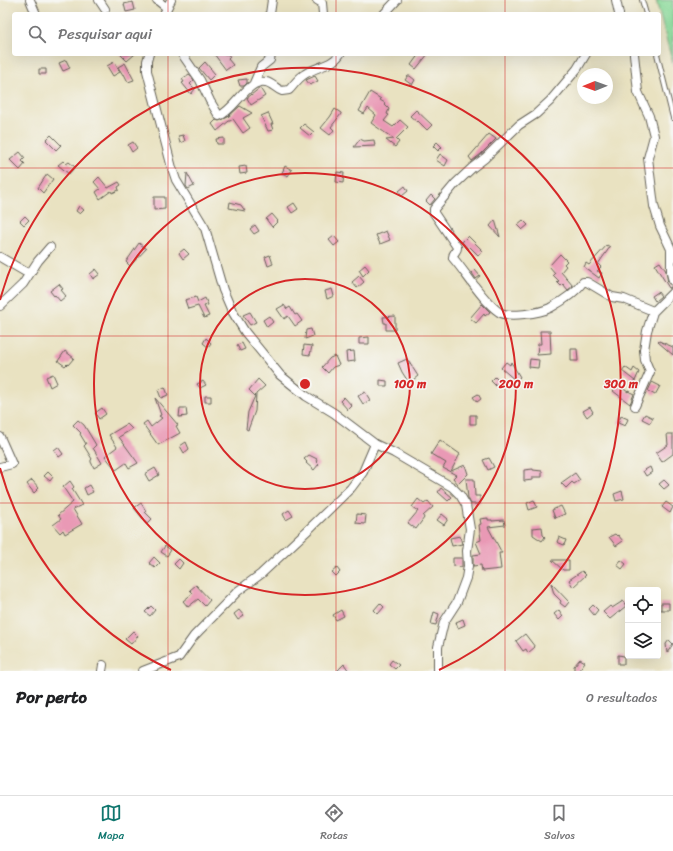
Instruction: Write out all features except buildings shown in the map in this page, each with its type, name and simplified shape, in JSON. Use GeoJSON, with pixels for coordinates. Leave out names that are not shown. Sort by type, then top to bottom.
{"type":"FeatureCollection","features":[{"type":"Feature","properties":{"kind":"street"},"geometry":{"type":"LineString","coordinates":[[30,0],[35,12]]}},
{"type":"Feature","properties":{"kind":"street"},"geometry":{"type":"LineString","coordinates":[[99,0],[105,9]]}},
{"type":"Feature","properties":{"kind":"street"},"geometry":{"type":"LineString","coordinates":[[157,0],[166,11]]}},
{"type":"Feature","properties":{"kind":"street"},"geometry":{"type":"LineString","coordinates":[[166,11],[170,0]]}},
{"type":"Feature","properties":{"kind":"street"},"geometry":{"type":"LineString","coordinates":[[270,12],[272,0]]}},
{"type":"Feature","properties":{"kind":"street"},"geometry":{"type":"LineString","coordinates":[[317,0],[322,3],[323,12]]}},
{"type":"Feature","properties":{"kind":"street"},"geometry":{"type":"LineString","coordinates":[[386,12],[397,0]]}},
{"type":"Feature","properties":{"kind":"street"},"geometry":{"type":"LineString","coordinates":[[616,0],[619,12]]}},
{"type":"Feature","properties":{"kind":"street"},"geometry":{"type":"LineString","coordinates":[[148,56],[147,71],[176,180],[205,228],[223,290],[232,311],[245,332],[280,375],[306,396],[334,413],[375,444],[394,452],[452,487],[460,495],[466,505],[470,529],[467,551],[468,566],[466,578],[457,602],[444,622],[438,647],[438,671]]}},
{"type":"Feature","properties":{"kind":"street"},"geometry":{"type":"LineString","coordinates":[[183,56],[200,80],[219,116],[231,108],[254,83],[261,67],[270,60],[271,56]]}},
{"type":"Feature","properties":{"kind":"street"},"geometry":{"type":"LineString","coordinates":[[254,83],[264,81],[282,91],[289,90],[304,74],[322,65],[332,63],[338,56]]}},
{"type":"Feature","properties":{"kind":"street"},"geometry":{"type":"LineString","coordinates":[[585,56],[577,69],[550,101],[536,114],[519,125],[485,158],[472,168],[455,184],[433,211],[457,247],[457,250],[453,254],[453,258],[481,293],[500,313],[514,314],[550,308],[569,295],[583,282],[587,282],[612,296],[624,299],[653,311]]}},
{"type":"Feature","properties":{"kind":"street"},"geometry":{"type":"LineString","coordinates":[[634,56],[638,92],[649,116],[654,136],[648,158],[654,206],[660,226],[670,247],[671,273],[673,281]]}},
{"type":"Feature","properties":{"kind":"street"},"geometry":{"type":"LineString","coordinates":[[0,306],[23,284],[38,261],[50,247]]}},
{"type":"Feature","properties":{"kind":"street"},"geometry":{"type":"LineString","coordinates":[[0,257],[29,274]]}},
{"type":"Feature","properties":{"kind":"street"},"geometry":{"type":"LineString","coordinates":[[635,406],[650,372],[645,360],[644,350],[653,311],[673,292]]}},
{"type":"Feature","properties":{"kind":"street"},"geometry":{"type":"LineString","coordinates":[[0,437],[12,464],[0,467]]}},
{"type":"Feature","properties":{"kind":"street"},"geometry":{"type":"LineString","coordinates":[[141,669],[179,657],[194,636],[238,592],[261,574],[351,488],[363,472],[375,444]]}},
{"type":"Feature","properties":{"kind":"lane"},"geometry":{"type":"LineString","coordinates":[[642,0],[645,12]]}},
{"type":"Feature","properties":{"kind":"lane"},"geometry":{"type":"LineString","coordinates":[[658,56],[673,118]]}},
{"type":"Feature","properties":{"kind":"green space"},"geometry":{"type":"Polygon","coordinates":[[[656,0],[673,0],[673,65],[661,19],[661,12],[659,12],[656,0]]]}}]}
